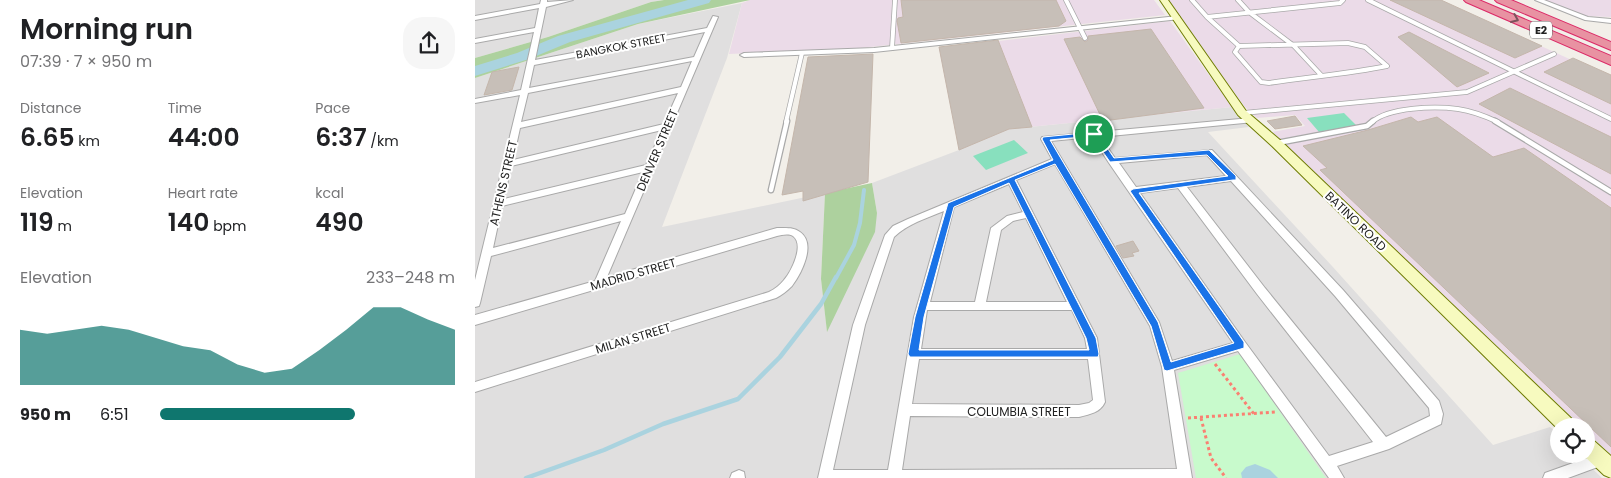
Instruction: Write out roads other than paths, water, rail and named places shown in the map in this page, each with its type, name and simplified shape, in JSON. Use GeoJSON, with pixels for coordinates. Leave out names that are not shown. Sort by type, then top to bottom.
{"type":"FeatureCollection","features":[{"type":"Feature","properties":{"kind":"highway","name":"E2"},"geometry":{"type":"LineString","coordinates":[[1470,0],[1611,61]]}},
{"type":"Feature","properties":{"kind":"highway","name":"E2"},"geometry":{"type":"LineString","coordinates":[[1501,0],[1611,46]]}},
{"type":"Feature","properties":{"kind":"main road","name":"BATINO ROAD"},"geometry":{"type":"LineString","coordinates":[[1164,0],[1247,116],[1559,418]]}},
{"type":"Feature","properties":{"kind":"main road"},"geometry":{"type":"LineString","coordinates":[[1595,454],[1606,464]]}},
{"type":"Feature","properties":{"kind":"street"},"geometry":{"type":"LineString","coordinates":[[475,18],[543,3],[570,0]]}},
{"type":"Feature","properties":{"kind":"street"},"geometry":{"type":"LineString","coordinates":[[1538,0],[1587,19],[1611,21]]}},
{"type":"Feature","properties":{"kind":"street","name":"ATHENS STREET"},"geometry":{"type":"LineString","coordinates":[[475,302],[508,164],[543,3]]}},
{"type":"Feature","properties":{"kind":"street","name":"DENVER STREET"},"geometry":{"type":"LineString","coordinates":[[599,284],[715,17]]}},
{"type":"Feature","properties":{"kind":"street"},"geometry":{"type":"LineString","coordinates":[[743,55],[802,54],[893,48],[1177,18]]}},
{"type":"Feature","properties":{"kind":"street"},"geometry":{"type":"LineString","coordinates":[[475,41],[538,28]]}},
{"type":"Feature","properties":{"kind":"street","name":"BANGKOK STREET"},"geometry":{"type":"LineString","coordinates":[[531,62],[710,29]]}},
{"type":"Feature","properties":{"kind":"street"},"geometry":{"type":"LineString","coordinates":[[475,102],[698,58]]}},
{"type":"Feature","properties":{"kind":"street"},"geometry":{"type":"LineString","coordinates":[[516,126],[684,89]]}},
{"type":"Feature","properties":{"kind":"street"},"geometry":{"type":"LineString","coordinates":[[1057,160],[911,222],[896,229],[890,235],[859,325],[825,478],[1185,477],[1162,342],[1151,317],[1045,139],[1247,116]]}},
{"type":"Feature","properties":{"kind":"street"},"geometry":{"type":"LineString","coordinates":[[508,164],[668,126]]}},
{"type":"Feature","properties":{"kind":"street"},"geometry":{"type":"LineString","coordinates":[[1094,134],[1241,345],[1337,478]]}},
{"type":"Feature","properties":{"kind":"street"},"geometry":{"type":"LineString","coordinates":[[1112,160],[1209,152],[1339,292],[1435,405],[1436,420],[1384,445],[1327,463]]}},
{"type":"Feature","properties":{"kind":"street"},"geometry":{"type":"LineString","coordinates":[[498,204],[651,167]]}},
{"type":"Feature","properties":{"kind":"street"},"geometry":{"type":"LineString","coordinates":[[1133,191],[1233,178]]}},
{"type":"Feature","properties":{"kind":"street","name":"COLUMBIA STREET"},"geometry":{"type":"LineString","coordinates":[[905,410],[1079,411],[1092,408],[1099,402],[1091,338],[1011,179]]}},
{"type":"Feature","properties":{"kind":"street"},"geometry":{"type":"LineString","coordinates":[[1181,186],[1261,291],[1384,445]]}},
{"type":"Feature","properties":{"kind":"street"},"geometry":{"type":"LineString","coordinates":[[894,477],[913,354],[923,306],[950,205]]}},
{"type":"Feature","properties":{"kind":"street"},"geometry":{"type":"LineString","coordinates":[[980,305],[996,228],[1010,218],[1028,214]]}},
{"type":"Feature","properties":{"kind":"street"},"geometry":{"type":"LineString","coordinates":[[487,253],[629,216]]}},
{"type":"Feature","properties":{"kind":"street","name":"MADRID STREET"},"geometry":{"type":"LineString","coordinates":[[475,320],[777,232],[792,231]]}},
{"type":"Feature","properties":{"kind":"street","name":"MILAN STREET"},"geometry":{"type":"LineString","coordinates":[[475,387],[772,295],[789,283],[800,260],[802,240],[799,234],[792,231]]}},
{"type":"Feature","properties":{"kind":"street"},"geometry":{"type":"LineString","coordinates":[[923,306],[1075,306]]}},
{"type":"Feature","properties":{"kind":"street"},"geometry":{"type":"LineString","coordinates":[[1167,367],[1241,345]]}},
{"type":"Feature","properties":{"kind":"street"},"geometry":{"type":"LineString","coordinates":[[913,354],[1094,354]]}},
{"type":"Feature","properties":{"kind":"street"},"geometry":{"type":"LineString","coordinates":[[1550,478],[1606,464]]}},
{"type":"Feature","properties":{"kind":"lane"},"geometry":{"type":"LineString","coordinates":[[893,48],[895,0]]}},
{"type":"Feature","properties":{"kind":"lane"},"geometry":{"type":"LineString","coordinates":[[1066,0],[1085,38]]}},
{"type":"Feature","properties":{"kind":"lane"},"geometry":{"type":"LineString","coordinates":[[1192,0],[1207,17],[1239,46],[1357,45],[1365,47],[1387,66],[1359,72],[1321,75],[1269,84],[1261,82],[1235,52],[1239,46]]}},
{"type":"Feature","properties":{"kind":"lane"},"geometry":{"type":"LineString","coordinates":[[1238,0],[1249,12],[1294,46],[1321,75]]}},
{"type":"Feature","properties":{"kind":"lane"},"geometry":{"type":"LineString","coordinates":[[1207,17],[1340,3],[1343,0]]}},
{"type":"Feature","properties":{"kind":"lane"},"geometry":{"type":"LineString","coordinates":[[1368,0],[1611,118]]}},
{"type":"Feature","properties":{"kind":"lane"},"geometry":{"type":"LineString","coordinates":[[771,190],[802,54]]}},
{"type":"Feature","properties":{"kind":"lane"},"geometry":{"type":"LineString","coordinates":[[1247,116],[1467,92],[1554,54]]}},
{"type":"Feature","properties":{"kind":"lane"},"geometry":{"type":"LineString","coordinates":[[1276,143],[1367,126],[1377,117],[1393,111],[1459,109],[1480,114],[1498,122],[1611,192]]}},
{"type":"Feature","properties":{"kind":"water"},"geometry":{"type":"Polygon","coordinates":[[[1255,464],[1270,470],[1278,478],[1242,478],[1241,473],[1246,467],[1255,464]]]}},
{"type":"Feature","properties":{"kind":"waterway"},"geometry":{"type":"LineString","coordinates":[[475,71],[523,56],[564,39],[704,0]]}},
{"type":"Feature","properties":{"kind":"waterway"},"geometry":{"type":"LineString","coordinates":[[836,278],[854,245],[860,223],[864,190]]}},
{"type":"Feature","properties":{"kind":"waterway"},"geometry":{"type":"LineString","coordinates":[[526,478],[604,450],[663,424],[738,399],[780,357],[821,304],[836,277]]}}]}
